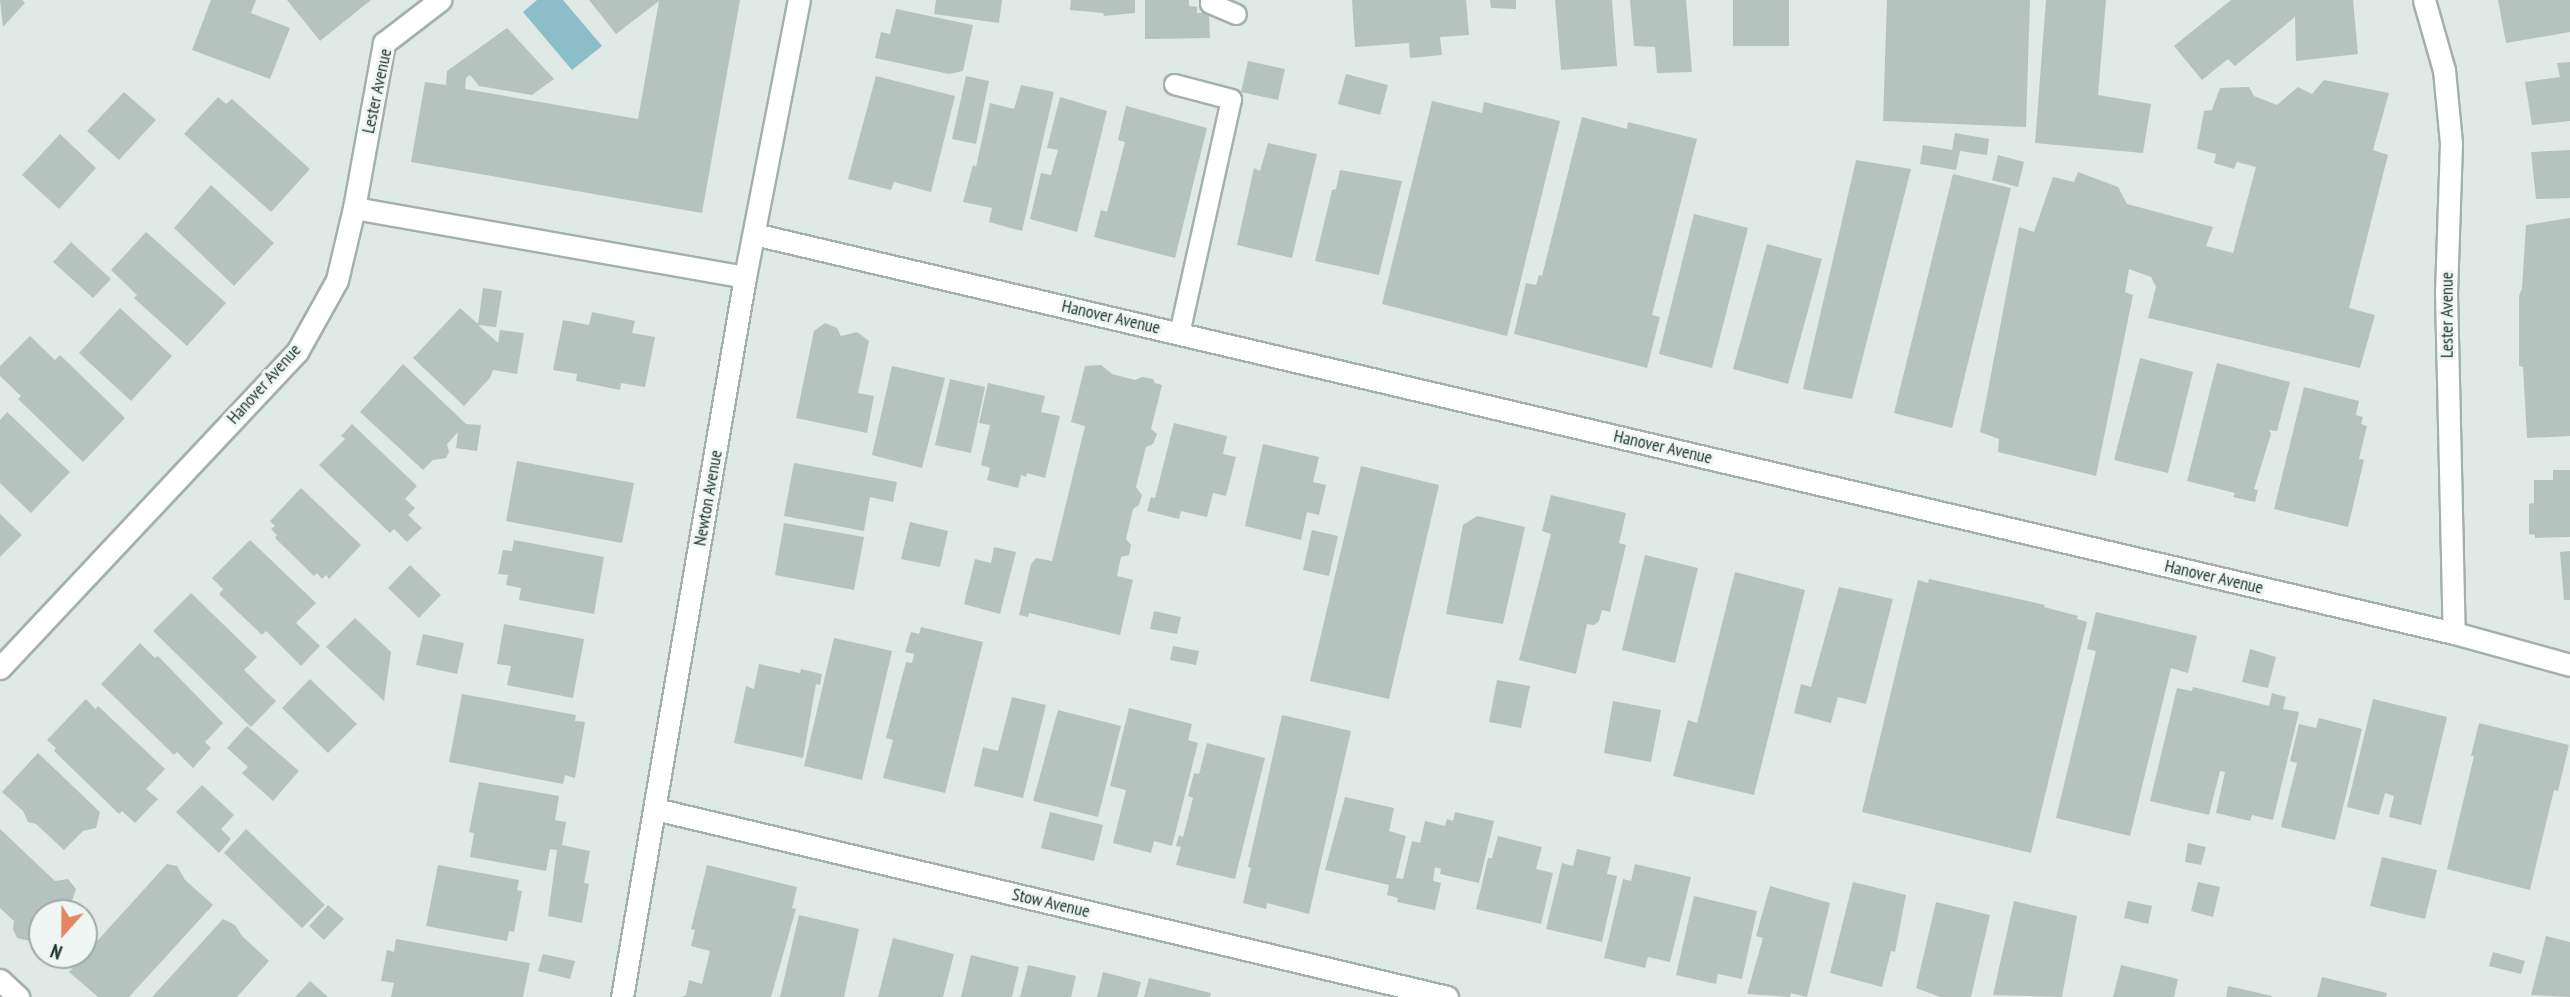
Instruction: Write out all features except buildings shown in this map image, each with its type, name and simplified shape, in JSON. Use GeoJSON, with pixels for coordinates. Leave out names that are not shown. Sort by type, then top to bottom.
{"type":"FeatureCollection","features":[{"type":"Feature","properties":{"kind":"street","name":"Lester Avenue"},"geometry":{"type":"LineString","coordinates":[[354,208],[384,43],[440,0]]}},
{"type":"Feature","properties":{"kind":"street","name":"Newton Avenue"},"geometry":{"type":"LineString","coordinates":[[622,997],[745,278],[799,0]]}},
{"type":"Feature","properties":{"kind":"street","name":"Lester Avenue"},"geometry":{"type":"LineString","coordinates":[[2424,0],[2444,70],[2451,143],[2446,292],[2454,633]]}},
{"type":"Feature","properties":{"kind":"street"},"geometry":{"type":"LineString","coordinates":[[354,208],[745,278]]}},
{"type":"Feature","properties":{"kind":"street","name":"Hanover Avenue"},"geometry":{"type":"LineString","coordinates":[[0,668],[297,352],[337,280],[354,208]]}},
{"type":"Feature","properties":{"kind":"street","name":"Hanover Avenue"},"geometry":{"type":"LineString","coordinates":[[754,234],[2454,633],[2570,665]]}},
{"type":"Feature","properties":{"kind":"street","name":"Stow Avenue"},"geometry":{"type":"LineString","coordinates":[[655,809],[1447,997]]}},
{"type":"Feature","properties":{"kind":"street"},"geometry":{"type":"LineString","coordinates":[[0,980],[18,997]]}},
{"type":"Feature","properties":{"kind":"lane"},"geometry":{"type":"LineString","coordinates":[[1210,0],[1210,3],[1236,14]]}},
{"type":"Feature","properties":{"kind":"lane"},"geometry":{"type":"LineString","coordinates":[[1174,84],[1231,99],[1179,333]]}},
{"type":"Feature","properties":{"kind":"water"},"geometry":{"type":"Polygon","coordinates":[[[537,0],[563,0],[602,46],[572,70],[523,12],[537,0]]]}}]}
